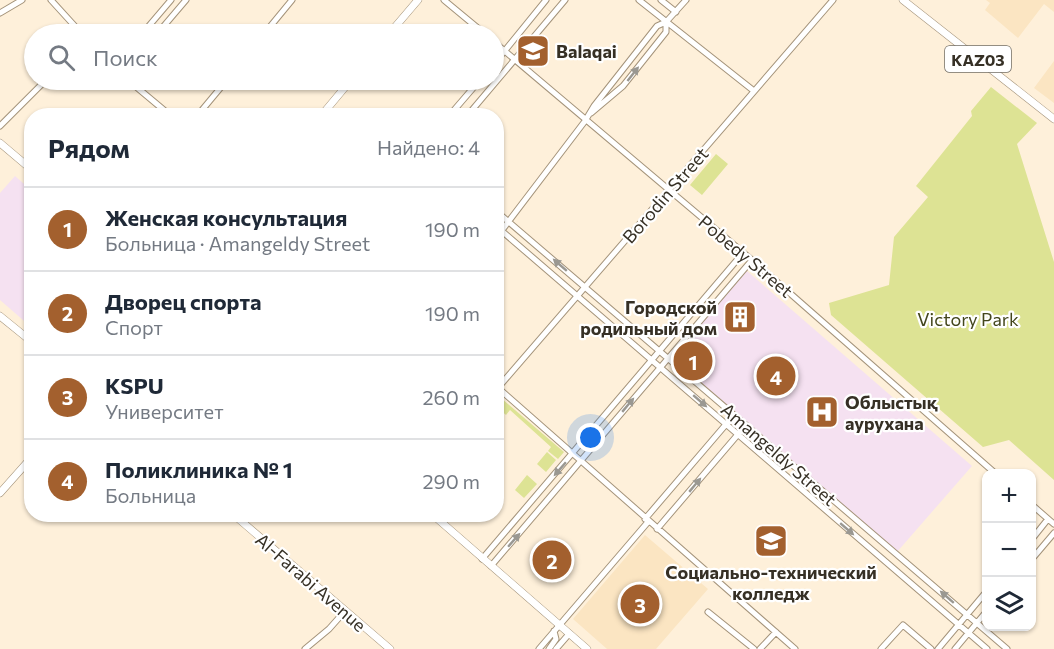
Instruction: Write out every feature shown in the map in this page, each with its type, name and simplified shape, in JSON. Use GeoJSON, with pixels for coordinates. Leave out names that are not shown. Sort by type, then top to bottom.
{"type":"FeatureCollection","features":[{"type":"Feature","properties":{"kind":"main road"},"geometry":{"type":"LineString","coordinates":[[398,24],[418,0]]}},
{"type":"Feature","properties":{"kind":"main road","name":"KАZ03"},"geometry":{"type":"LineString","coordinates":[[903,0],[1054,119]]}},
{"type":"Feature","properties":{"kind":"main road"},"geometry":{"type":"LineString","coordinates":[[328,108],[343,90]]}},
{"type":"Feature","properties":{"kind":"main road"},"geometry":{"type":"LineString","coordinates":[[0,143],[24,163]]}},
{"type":"Feature","properties":{"kind":"main road"},"geometry":{"type":"LineString","coordinates":[[0,316],[24,336]]}},
{"type":"Feature","properties":{"kind":"main road"},"geometry":{"type":"LineString","coordinates":[[0,494],[24,466]]}},
{"type":"Feature","properties":{"kind":"main road","name":"Al-Farabi Avenue"},"geometry":{"type":"LineString","coordinates":[[242,522],[390,649]]}},
{"type":"Feature","properties":{"kind":"main road"},"geometry":{"type":"LineString","coordinates":[[441,522],[557,628],[569,634],[587,649]]}},
{"type":"Feature","properties":{"kind":"street"},"geometry":{"type":"LineString","coordinates":[[0,13],[22,0]]}},
{"type":"Feature","properties":{"kind":"street"},"geometry":{"type":"LineString","coordinates":[[51,0],[73,24]]}},
{"type":"Feature","properties":{"kind":"street"},"geometry":{"type":"LineString","coordinates":[[151,24],[171,0]]}},
{"type":"Feature","properties":{"kind":"street"},"geometry":{"type":"LineString","coordinates":[[166,24],[186,0]]}},
{"type":"Feature","properties":{"kind":"street"},"geometry":{"type":"LineString","coordinates":[[272,24],[292,0]]}},
{"type":"Feature","properties":{"kind":"street"},"geometry":{"type":"LineString","coordinates":[[444,0],[473,24]]}},
{"type":"Feature","properties":{"kind":"street"},"geometry":{"type":"LineString","coordinates":[[504,51],[546,0]]}},
{"type":"Feature","properties":{"kind":"street"},"geometry":{"type":"LineString","coordinates":[[504,72],[565,0]]}},
{"type":"Feature","properties":{"kind":"street"},"geometry":{"type":"LineString","coordinates":[[639,0],[754,91]]}},
{"type":"Feature","properties":{"kind":"street"},"geometry":{"type":"LineString","coordinates":[[661,0],[676,12]]}},
{"type":"Feature","properties":{"kind":"street"},"geometry":{"type":"LineString","coordinates":[[591,114],[594,106],[657,26],[666,22],[686,0]]}},
{"type":"Feature","properties":{"kind":"street","name":"Borodin Street"},"geometry":{"type":"LineString","coordinates":[[504,381],[833,0]]}},
{"type":"Feature","properties":{"kind":"street"},"geometry":{"type":"LineString","coordinates":[[504,227],[585,121],[623,86],[666,32],[666,22]]}},
{"type":"Feature","properties":{"kind":"street","name":"Pobedy Street"},"geometry":{"type":"LineString","coordinates":[[504,51],[752,260],[990,469]]}},
{"type":"Feature","properties":{"kind":"street"},"geometry":{"type":"LineString","coordinates":[[0,126],[36,90]]}},
{"type":"Feature","properties":{"kind":"street"},"geometry":{"type":"LineString","coordinates":[[140,90],[161,108]]}},
{"type":"Feature","properties":{"kind":"street"},"geometry":{"type":"LineString","coordinates":[[204,108],[219,90]]}},
{"type":"Feature","properties":{"kind":"street"},"geometry":{"type":"LineString","coordinates":[[456,108],[471,90]]}},
{"type":"Feature","properties":{"kind":"street"},"geometry":{"type":"LineString","coordinates":[[473,108],[488,90]]}},
{"type":"Feature","properties":{"kind":"street","name":"Amangeldy Street"},"geometry":{"type":"LineString","coordinates":[[504,218],[1007,649]]}},
{"type":"Feature","properties":{"kind":"street","name":"Amangeldy Street"},"geometry":{"type":"LineString","coordinates":[[504,233],[987,649]]}},
{"type":"Feature","properties":{"kind":"street"},"geometry":{"type":"LineString","coordinates":[[482,559],[743,253]]}},
{"type":"Feature","properties":{"kind":"street"},"geometry":{"type":"LineString","coordinates":[[491,567],[752,260]]}},
{"type":"Feature","properties":{"kind":"street"},"geometry":{"type":"LineString","coordinates":[[504,395],[795,649]]}},
{"type":"Feature","properties":{"kind":"street"},"geometry":{"type":"LineString","coordinates":[[539,649],[734,415]]}},
{"type":"Feature","properties":{"kind":"street"},"geometry":{"type":"LineString","coordinates":[[604,416],[613,423]]}},
{"type":"Feature","properties":{"kind":"street"},"geometry":{"type":"LineString","coordinates":[[657,530],[746,425]]}},
{"type":"Feature","properties":{"kind":"street"},"geometry":{"type":"LineString","coordinates":[[527,507],[536,514]]}},
{"type":"Feature","properties":{"kind":"street"},"geometry":{"type":"LineString","coordinates":[[1036,508],[1052,522],[1036,536]]}},
{"type":"Feature","properties":{"kind":"street"},"geometry":{"type":"LineString","coordinates":[[1036,554],[1054,533]]}},
{"type":"Feature","properties":{"kind":"street"},"geometry":{"type":"LineString","coordinates":[[938,649],[982,598]]}},
{"type":"Feature","properties":{"kind":"street"},"geometry":{"type":"LineString","coordinates":[[305,649],[329,629],[345,611]]}},
{"type":"Feature","properties":{"kind":"street"},"geometry":{"type":"LineString","coordinates":[[708,612],[754,649]]}},
{"type":"Feature","properties":{"kind":"street"},"geometry":{"type":"LineString","coordinates":[[955,649],[982,618]]}},
{"type":"Feature","properties":{"kind":"street"},"geometry":{"type":"LineString","coordinates":[[882,649],[903,625],[930,649]]}},
{"type":"Feature","properties":{"kind":"street"},"geometry":{"type":"LineString","coordinates":[[549,649],[556,639],[557,628]]}},
{"type":"Feature","properties":{"kind":"street"},"geometry":{"type":"LineString","coordinates":[[760,649],[776,632]]}},
{"type":"Feature","properties":{"kind":"street"},"geometry":{"type":"LineString","coordinates":[[556,649],[569,634]]}},
{"type":"Feature","properties":{"kind":"shaded area"},"geometry":{"type":"Polygon","coordinates":[[[986,0],[1054,0],[1054,12],[1044,4],[1018,38],[985,10],[990,3],[986,0]]]}},
{"type":"Feature","properties":{"kind":"shaded area"},"geometry":{"type":"Polygon","coordinates":[[[1054,61],[1054,103],[1034,88],[1054,61]]]}},
{"type":"Feature","properties":{"kind":"shaded area"},"geometry":{"type":"Polygon","coordinates":[[[15,176],[24,184],[24,321],[0,300],[0,193],[15,176]]]}},
{"type":"Feature","properties":{"kind":"shaded area","name":"Облыстық аурухана"},"geometry":{"type":"Polygon","coordinates":[[[747,271],[972,466],[897,552],[672,357],[747,271]]]}},
{"type":"Feature","properties":{"kind":"shaded area"},"geometry":{"type":"Polygon","coordinates":[[[645,535],[708,589],[656,649],[607,649],[573,619],[645,535]]]}},
{"type":"Feature","properties":{"kind":"green space","name":"Victory Park"},"geometry":{"type":"Polygon","coordinates":[[[991,87],[1037,123],[1017,144],[1054,262],[1054,480],[1009,440],[983,447],[831,315],[829,303],[889,285],[894,237],[928,197],[916,186],[972,116],[971,111],[991,87]]]}},
{"type":"Feature","properties":{"kind":"green space"},"geometry":{"type":"Polygon","coordinates":[[[716,154],[728,164],[702,195],[690,185],[716,154]]]}},
{"type":"Feature","properties":{"kind":"green space"},"geometry":{"type":"Polygon","coordinates":[[[504,401],[564,452],[558,459],[548,451],[551,447],[510,410],[506,415],[504,401]]]}},
{"type":"Feature","properties":{"kind":"green space"},"geometry":{"type":"Polygon","coordinates":[[[547,452],[556,460],[546,472],[537,464],[547,452]]]}},
{"type":"Feature","properties":{"kind":"green space"},"geometry":{"type":"Polygon","coordinates":[[[527,475],[537,484],[524,498],[515,490],[527,475]]]}},
{"type":"Feature","properties":{"kind":"place","name":"Balaqai"},"geometry":{"type":"Point","coordinates":[533,51]}},
{"type":"Feature","properties":{"kind":"place","name":"Городской родильный дом"},"geometry":{"type":"Point","coordinates":[740,317]}},
{"type":"Feature","properties":{"kind":"place","name":"Женская консультация"},"geometry":{"type":"Point","coordinates":[693,361]}},
{"type":"Feature","properties":{"kind":"place","name":"Поликлиника № 1"},"geometry":{"type":"Point","coordinates":[776,376]}},
{"type":"Feature","properties":{"kind":"place","name":"Облыстық аурухана"},"geometry":{"type":"Point","coordinates":[822,412]}},
{"type":"Feature","properties":{"kind":"place","name":"Социально-технический колледж"},"geometry":{"type":"Point","coordinates":[771,541]}},
{"type":"Feature","properties":{"kind":"place","name":"Дворец спорта"},"geometry":{"type":"Point","coordinates":[552,560]}},
{"type":"Feature","properties":{"kind":"place","name":"KSPU"},"geometry":{"type":"Point","coordinates":[640,604]}}]}
